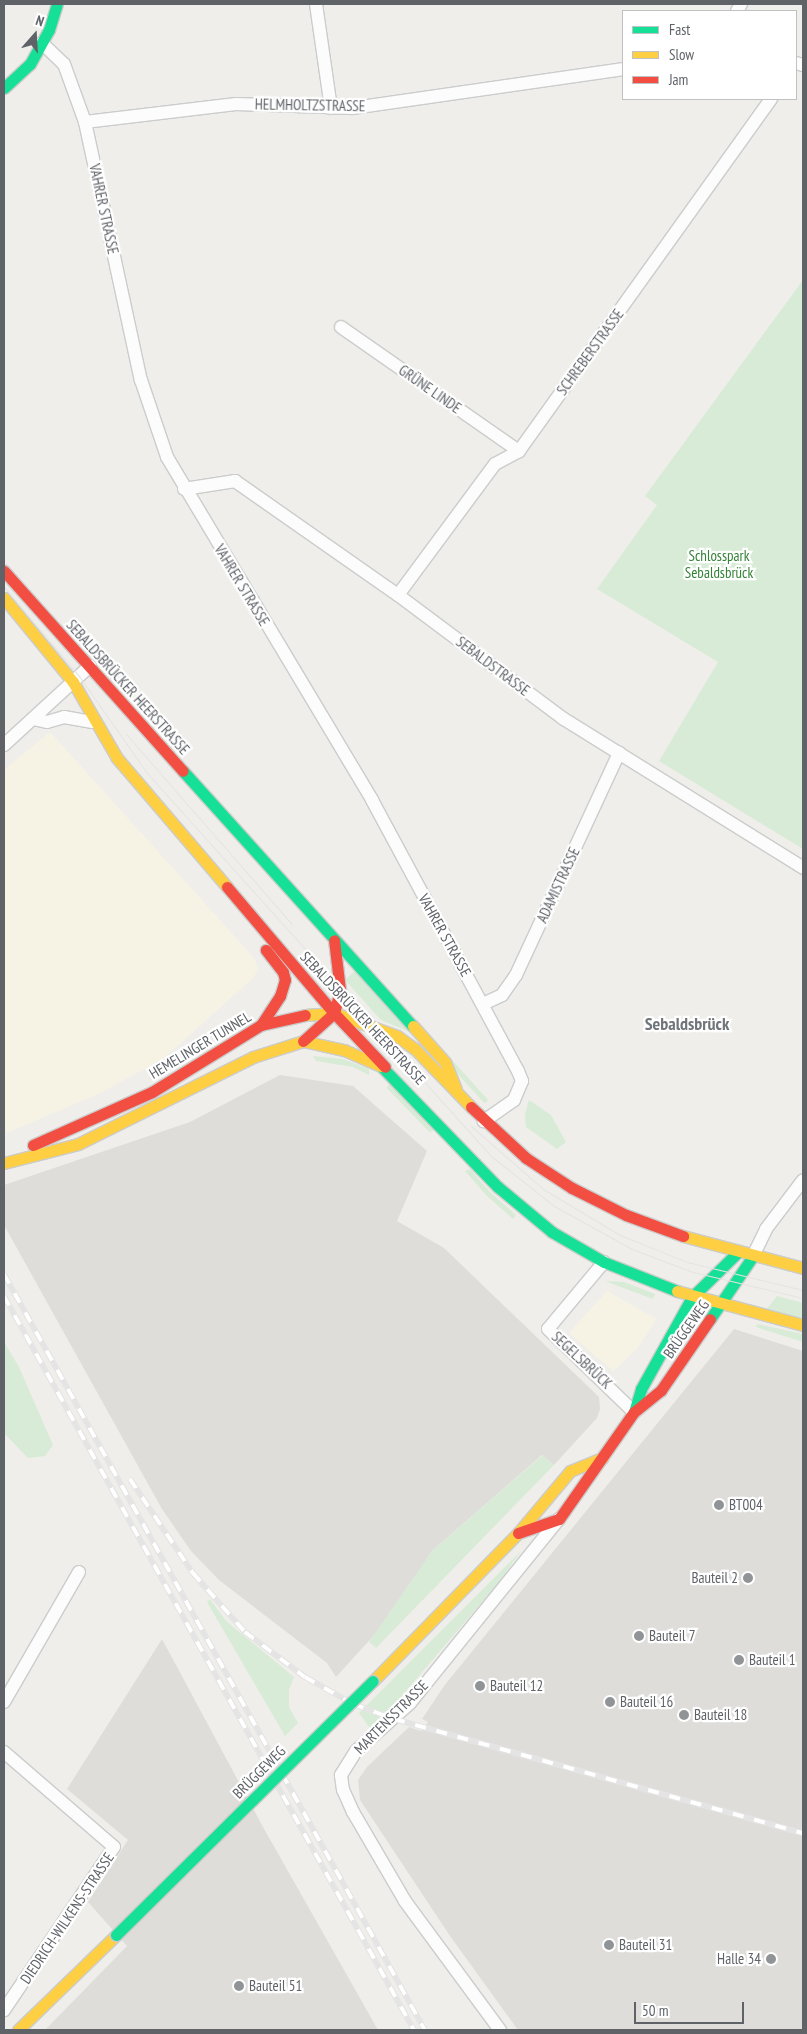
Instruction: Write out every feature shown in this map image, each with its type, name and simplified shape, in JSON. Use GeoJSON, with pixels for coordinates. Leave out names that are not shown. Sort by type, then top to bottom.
{"type":"FeatureCollection","features":[{"type":"Feature","properties":{"kind":"main road"},"geometry":{"type":"LineString","coordinates":[[4,88],[30,64],[42,43],[57,4]]}},
{"type":"Feature","properties":{"kind":"main road","name":"SEBALDSBRÜCKER HEERSTRASSE"},"geometry":{"type":"LineString","coordinates":[[4,571],[445,1062],[458,1094],[484,1121],[526,1158],[626,1216],[738,1252],[803,1268]]}},
{"type":"Feature","properties":{"kind":"main road","name":"SEBALDSBRÜCKER HEERSTRASSE"},"geometry":{"type":"LineString","coordinates":[[4,598],[72,682],[117,758],[334,1013],[498,1187],[552,1232],[604,1262],[692,1297],[803,1325]]}},
{"type":"Feature","properties":{"kind":"main road"},"geometry":{"type":"LineString","coordinates":[[223,884],[229,908],[283,972],[285,980],[280,996],[261,1025]]}},
{"type":"Feature","properties":{"kind":"main road"},"geometry":{"type":"LineString","coordinates":[[4,1163],[78,1144],[253,1057],[303,1041],[334,1013],[340,990],[334,940]]}},
{"type":"Feature","properties":{"kind":"main road","name":"HEMELINGER TUNNEL"},"geometry":{"type":"LineString","coordinates":[[4,1158],[152,1092],[261,1025],[299,1015],[334,1013],[397,1036],[458,1094]]}},
{"type":"Feature","properties":{"kind":"main road"},"geometry":{"type":"LineString","coordinates":[[303,1041],[344,1050],[386,1068]]}},
{"type":"Feature","properties":{"kind":"main road","name":"BRÜGGEWEG"},"geometry":{"type":"LineString","coordinates":[[634,1412],[641,1389],[692,1297],[738,1252]]}},
{"type":"Feature","properties":{"kind":"main road","name":"BRÜGGEWEG"},"geometry":{"type":"LineString","coordinates":[[518,1533],[559,1519],[634,1412],[661,1390],[753,1256]]}},
{"type":"Feature","properties":{"kind":"main road","name":"BRÜGGEWEG"},"geometry":{"type":"LineString","coordinates":[[18,2030],[116,1935],[518,1533],[570,1471],[602,1458]]}},
{"type":"Feature","properties":{"kind":"street"},"geometry":{"type":"LineString","coordinates":[[316,4],[331,108]]}},
{"type":"Feature","properties":{"kind":"street","name":"VAHRER STRASSE"},"geometry":{"type":"LineString","coordinates":[[42,43],[64,64],[85,122],[141,380],[157,430],[184,489],[372,800],[518,1070],[522,1081],[514,1100],[484,1121]]}},
{"type":"Feature","properties":{"kind":"street","name":"HELMHOLTZSTRASSE"},"geometry":{"type":"LineString","coordinates":[[85,122],[236,104],[353,108],[622,69]]}},
{"type":"Feature","properties":{"kind":"street","name":"SCHREBERSTRASSE"},"geometry":{"type":"LineString","coordinates":[[398,595],[495,464],[519,451],[770,100]]}},
{"type":"Feature","properties":{"kind":"street","name":"GRÜNE LINDE"},"geometry":{"type":"LineString","coordinates":[[341,327],[519,451]]}},
{"type":"Feature","properties":{"kind":"street","name":"SEBALDSTRASSE"},"geometry":{"type":"LineString","coordinates":[[184,489],[235,480],[398,595],[564,719],[803,868]]}},
{"type":"Feature","properties":{"kind":"street"},"geometry":{"type":"LineString","coordinates":[[4,745],[90,666]]}},
{"type":"Feature","properties":{"kind":"street"},"geometry":{"type":"LineString","coordinates":[[33,719],[47,722],[64,717],[94,722]]}},
{"type":"Feature","properties":{"kind":"street","name":"ADAMISTRASSE"},"geometry":{"type":"LineString","coordinates":[[483,1004],[502,995],[516,975],[619,754]]}},
{"type":"Feature","properties":{"kind":"street"},"geometry":{"type":"LineString","coordinates":[[753,1256],[761,1237],[803,1180]]}},
{"type":"Feature","properties":{"kind":"street"},"geometry":{"type":"LineString","coordinates":[[738,1252],[761,1237]]}},
{"type":"Feature","properties":{"kind":"street","name":"SEGELSBRÜCK"},"geometry":{"type":"LineString","coordinates":[[604,1262],[548,1329],[634,1412]]}},
{"type":"Feature","properties":{"kind":"street","name":"MARTENSSTRASSE"},"geometry":{"type":"LineString","coordinates":[[500,2030],[405,1901],[353,1812],[343,1790],[341,1774],[356,1751],[410,1703],[559,1519]]}},
{"type":"Feature","properties":{"kind":"street"},"geometry":{"type":"LineString","coordinates":[[4,1702],[78,1572]]}},
{"type":"Feature","properties":{"kind":"street","name":"DIEDRICH-WILKENS-STRASSE"},"geometry":{"type":"LineString","coordinates":[[4,1752],[114,1847],[4,2010]]}},
{"type":"Feature","properties":{"kind":"shaded area"},"geometry":{"type":"Polygon","coordinates":[[[50,732],[254,958],[258,969],[254,977],[164,1058],[100,1093],[4,1134],[4,770],[50,732]]]}},
{"type":"Feature","properties":{"kind":"shaded area"},"geometry":{"type":"Polygon","coordinates":[[[280,1075],[353,1086],[427,1151],[397,1221],[444,1248],[599,1397],[600,1409],[597,1418],[554,1465],[542,1455],[432,1551],[387,1621],[336,1677],[327,1663],[219,1580],[191,1551],[162,1509],[4,1225],[4,1185],[190,1122],[280,1075]]]}},
{"type":"Feature","properties":{"kind":"shaded area"},"geometry":{"type":"Polygon","coordinates":[[[607,1291],[656,1319],[637,1349],[613,1371],[569,1333],[607,1291]]]}},
{"type":"Feature","properties":{"kind":"shaded area"},"geometry":{"type":"Polygon","coordinates":[[[734,1329],[803,1351],[803,2030],[518,2030],[450,1936],[360,1800],[358,1780],[367,1767],[409,1727],[421,1731],[428,1722],[422,1719],[444,1686],[734,1329]]]}},
{"type":"Feature","properties":{"kind":"shaded area"},"geometry":{"type":"Polygon","coordinates":[[[162,1639],[263,1827],[378,2030],[45,2030],[127,1946],[88,1902],[128,1840],[67,1789],[162,1639]]]}},
{"type":"Feature","properties":{"kind":"green space","name":"Schlosspark Sebaldsbrück"},"geometry":{"type":"Polygon","coordinates":[[[803,280],[803,849],[659,761],[718,662],[597,589],[657,505],[645,496],[803,280]]]}},
{"type":"Feature","properties":{"kind":"green space"},"geometry":{"type":"Polygon","coordinates":[[[355,971],[410,1032],[381,1020],[345,980],[355,971]]]}},
{"type":"Feature","properties":{"kind":"green space"},"geometry":{"type":"Polygon","coordinates":[[[408,1011],[488,1100],[485,1104],[404,1014],[408,1011]]]}},
{"type":"Feature","properties":{"kind":"green space"},"geometry":{"type":"Polygon","coordinates":[[[313,1056],[343,1059],[369,1069],[369,1075],[353,1067],[316,1061],[313,1056]]]}},
{"type":"Feature","properties":{"kind":"green space"},"geometry":{"type":"Polygon","coordinates":[[[390,1084],[434,1129],[430,1133],[386,1087],[390,1084]]]}},
{"type":"Feature","properties":{"kind":"green space"},"geometry":{"type":"Polygon","coordinates":[[[529,1100],[551,1115],[566,1142],[557,1149],[526,1127],[525,1115],[529,1100]]]}},
{"type":"Feature","properties":{"kind":"green space"},"geometry":{"type":"Polygon","coordinates":[[[470,1169],[490,1192],[516,1215],[513,1219],[486,1195],[465,1171],[470,1169]]]}},
{"type":"Feature","properties":{"kind":"green space"},"geometry":{"type":"Polygon","coordinates":[[[605,1281],[624,1282],[655,1294],[653,1299],[605,1281]]]}},
{"type":"Feature","properties":{"kind":"green space"},"geometry":{"type":"Polygon","coordinates":[[[777,1296],[803,1303],[803,1318],[766,1310],[777,1296]]]}},
{"type":"Feature","properties":{"kind":"green space"},"geometry":{"type":"Polygon","coordinates":[[[757,1324],[803,1334],[803,1342],[756,1327],[757,1324]]]}},
{"type":"Feature","properties":{"kind":"green space"},"geometry":{"type":"Polygon","coordinates":[[[4,1342],[19,1367],[53,1445],[45,1456],[28,1458],[4,1433],[4,1342]]]}},
{"type":"Feature","properties":{"kind":"green space"},"geometry":{"type":"Polygon","coordinates":[[[543,1455],[554,1465],[376,1648],[369,1642],[432,1551],[543,1455]]]}},
{"type":"Feature","properties":{"kind":"green space"},"geometry":{"type":"Polygon","coordinates":[[[521,1551],[499,1582],[394,1705],[370,1728],[359,1713],[521,1551]]]}},
{"type":"Feature","properties":{"kind":"green space"},"geometry":{"type":"Polygon","coordinates":[[[210,1599],[226,1621],[294,1677],[289,1690],[289,1707],[298,1723],[285,1736],[207,1602],[210,1599]]]}},
{"type":"Feature","properties":{"kind":"tram line"},"geometry":{"type":"LineString","coordinates":[[4,587],[79,676],[147,773],[491,1156],[554,1206],[632,1249],[693,1272],[803,1298]]}},
{"type":"Feature","properties":{"kind":"tram line"},"geometry":{"type":"LineString","coordinates":[[126,734],[292,924]]}},
{"type":"Feature","properties":{"kind":"tram line"},"geometry":{"type":"LineString","coordinates":[[471,1126],[543,1189],[620,1235],[687,1262],[803,1290]]}},
{"type":"Feature","properties":{"kind":"railway"},"geometry":{"type":"LineString","coordinates":[[4,1274],[425,2030]]}},
{"type":"Feature","properties":{"kind":"railway"},"geometry":{"type":"LineString","coordinates":[[4,1296],[414,2030]]}},
{"type":"Feature","properties":{"kind":"railway"},"geometry":{"type":"LineString","coordinates":[[130,1479],[193,1573],[245,1632],[305,1677],[353,1704],[394,1719],[803,1833]]}},
{"type":"Feature","properties":{"kind":"traffic: fast"},"geometry":{"type":"LineString","coordinates":[[4,88],[30,64],[49,30],[57,4]]}},
{"type":"Feature","properties":{"kind":"traffic: fast"},"geometry":{"type":"LineString","coordinates":[[183,771],[413,1026]]}},
{"type":"Feature","properties":{"kind":"traffic: fast"},"geometry":{"type":"LineString","coordinates":[[381,1066],[498,1187],[552,1232],[604,1262],[677,1291]]}},
{"type":"Feature","properties":{"kind":"traffic: fast"},"geometry":{"type":"LineString","coordinates":[[634,1412],[641,1389],[692,1297],[738,1252]]}},
{"type":"Feature","properties":{"kind":"traffic: fast"},"geometry":{"type":"LineString","coordinates":[[710,1319],[753,1256]]}},
{"type":"Feature","properties":{"kind":"traffic: fast"},"geometry":{"type":"LineString","coordinates":[[116,1935],[373,1681]]}},
{"type":"Feature","properties":{"kind":"traffic: slow"},"geometry":{"type":"LineString","coordinates":[[4,598],[73,682],[117,758],[227,887]]}},
{"type":"Feature","properties":{"kind":"traffic: slow"},"geometry":{"type":"LineString","coordinates":[[305,1015],[334,1013],[397,1036],[415,1049],[471,1107]]}},
{"type":"Feature","properties":{"kind":"traffic: slow"},"geometry":{"type":"LineString","coordinates":[[413,1026],[445,1062],[456,1089]]}},
{"type":"Feature","properties":{"kind":"traffic: slow"},"geometry":{"type":"LineString","coordinates":[[4,1163],[78,1144],[253,1057],[303,1041],[344,1050],[381,1066]]}},
{"type":"Feature","properties":{"kind":"traffic: slow"},"geometry":{"type":"LineString","coordinates":[[683,1236],[803,1268]]}},
{"type":"Feature","properties":{"kind":"traffic: slow"},"geometry":{"type":"LineString","coordinates":[[677,1291],[803,1325]]}},
{"type":"Feature","properties":{"kind":"traffic: slow"},"geometry":{"type":"LineString","coordinates":[[373,1681],[518,1533],[570,1471],[602,1458]]}},
{"type":"Feature","properties":{"kind":"traffic: slow"},"geometry":{"type":"LineString","coordinates":[[18,2030],[116,1935]]}},
{"type":"Feature","properties":{"kind":"traffic: jam"},"geometry":{"type":"LineString","coordinates":[[4,571],[183,771]]}},
{"type":"Feature","properties":{"kind":"traffic: jam"},"geometry":{"type":"LineString","coordinates":[[227,887],[334,1013],[385,1067]]}},
{"type":"Feature","properties":{"kind":"traffic: jam"},"geometry":{"type":"LineString","coordinates":[[303,1041],[334,1013],[340,990],[334,940]]}},
{"type":"Feature","properties":{"kind":"traffic: jam"},"geometry":{"type":"LineString","coordinates":[[261,1025],[280,996],[285,980],[283,972],[266,950]]}},
{"type":"Feature","properties":{"kind":"traffic: jam"},"geometry":{"type":"LineString","coordinates":[[33,1145],[152,1092],[261,1025],[305,1015]]}},
{"type":"Feature","properties":{"kind":"traffic: jam"},"geometry":{"type":"LineString","coordinates":[[471,1107],[526,1158],[572,1188],[626,1215],[683,1236]]}},
{"type":"Feature","properties":{"kind":"traffic: jam"},"geometry":{"type":"LineString","coordinates":[[518,1533],[559,1519],[634,1412],[661,1390],[710,1319]]}},
{"type":"Feature","properties":{"kind":"place","name":"BT004"},"geometry":{"type":"Point","coordinates":[719,1505]}},
{"type":"Feature","properties":{"kind":"place","name":"Bauteil 2"},"geometry":{"type":"Point","coordinates":[748,1578]}},
{"type":"Feature","properties":{"kind":"place","name":"Bauteil 7"},"geometry":{"type":"Point","coordinates":[639,1636]}},
{"type":"Feature","properties":{"kind":"place","name":"Bauteil 1"},"geometry":{"type":"Point","coordinates":[739,1660]}},
{"type":"Feature","properties":{"kind":"place","name":"Bauteil 12"},"geometry":{"type":"Point","coordinates":[480,1686]}},
{"type":"Feature","properties":{"kind":"place","name":"Bauteil 16"},"geometry":{"type":"Point","coordinates":[610,1702]}},
{"type":"Feature","properties":{"kind":"place","name":"Bauteil 18"},"geometry":{"type":"Point","coordinates":[684,1715]}},
{"type":"Feature","properties":{"kind":"place","name":"Bauteil 31"},"geometry":{"type":"Point","coordinates":[609,1945]}},
{"type":"Feature","properties":{"kind":"place","name":"Halle 34"},"geometry":{"type":"Point","coordinates":[771,1959]}},
{"type":"Feature","properties":{"kind":"place","name":"Bauteil 51"},"geometry":{"type":"Point","coordinates":[239,1986]}},
{"type":"Feature","properties":{"kind":"district","name":"Sebaldsbrück"},"geometry":{"type":"Point","coordinates":[687,1024]}}]}
